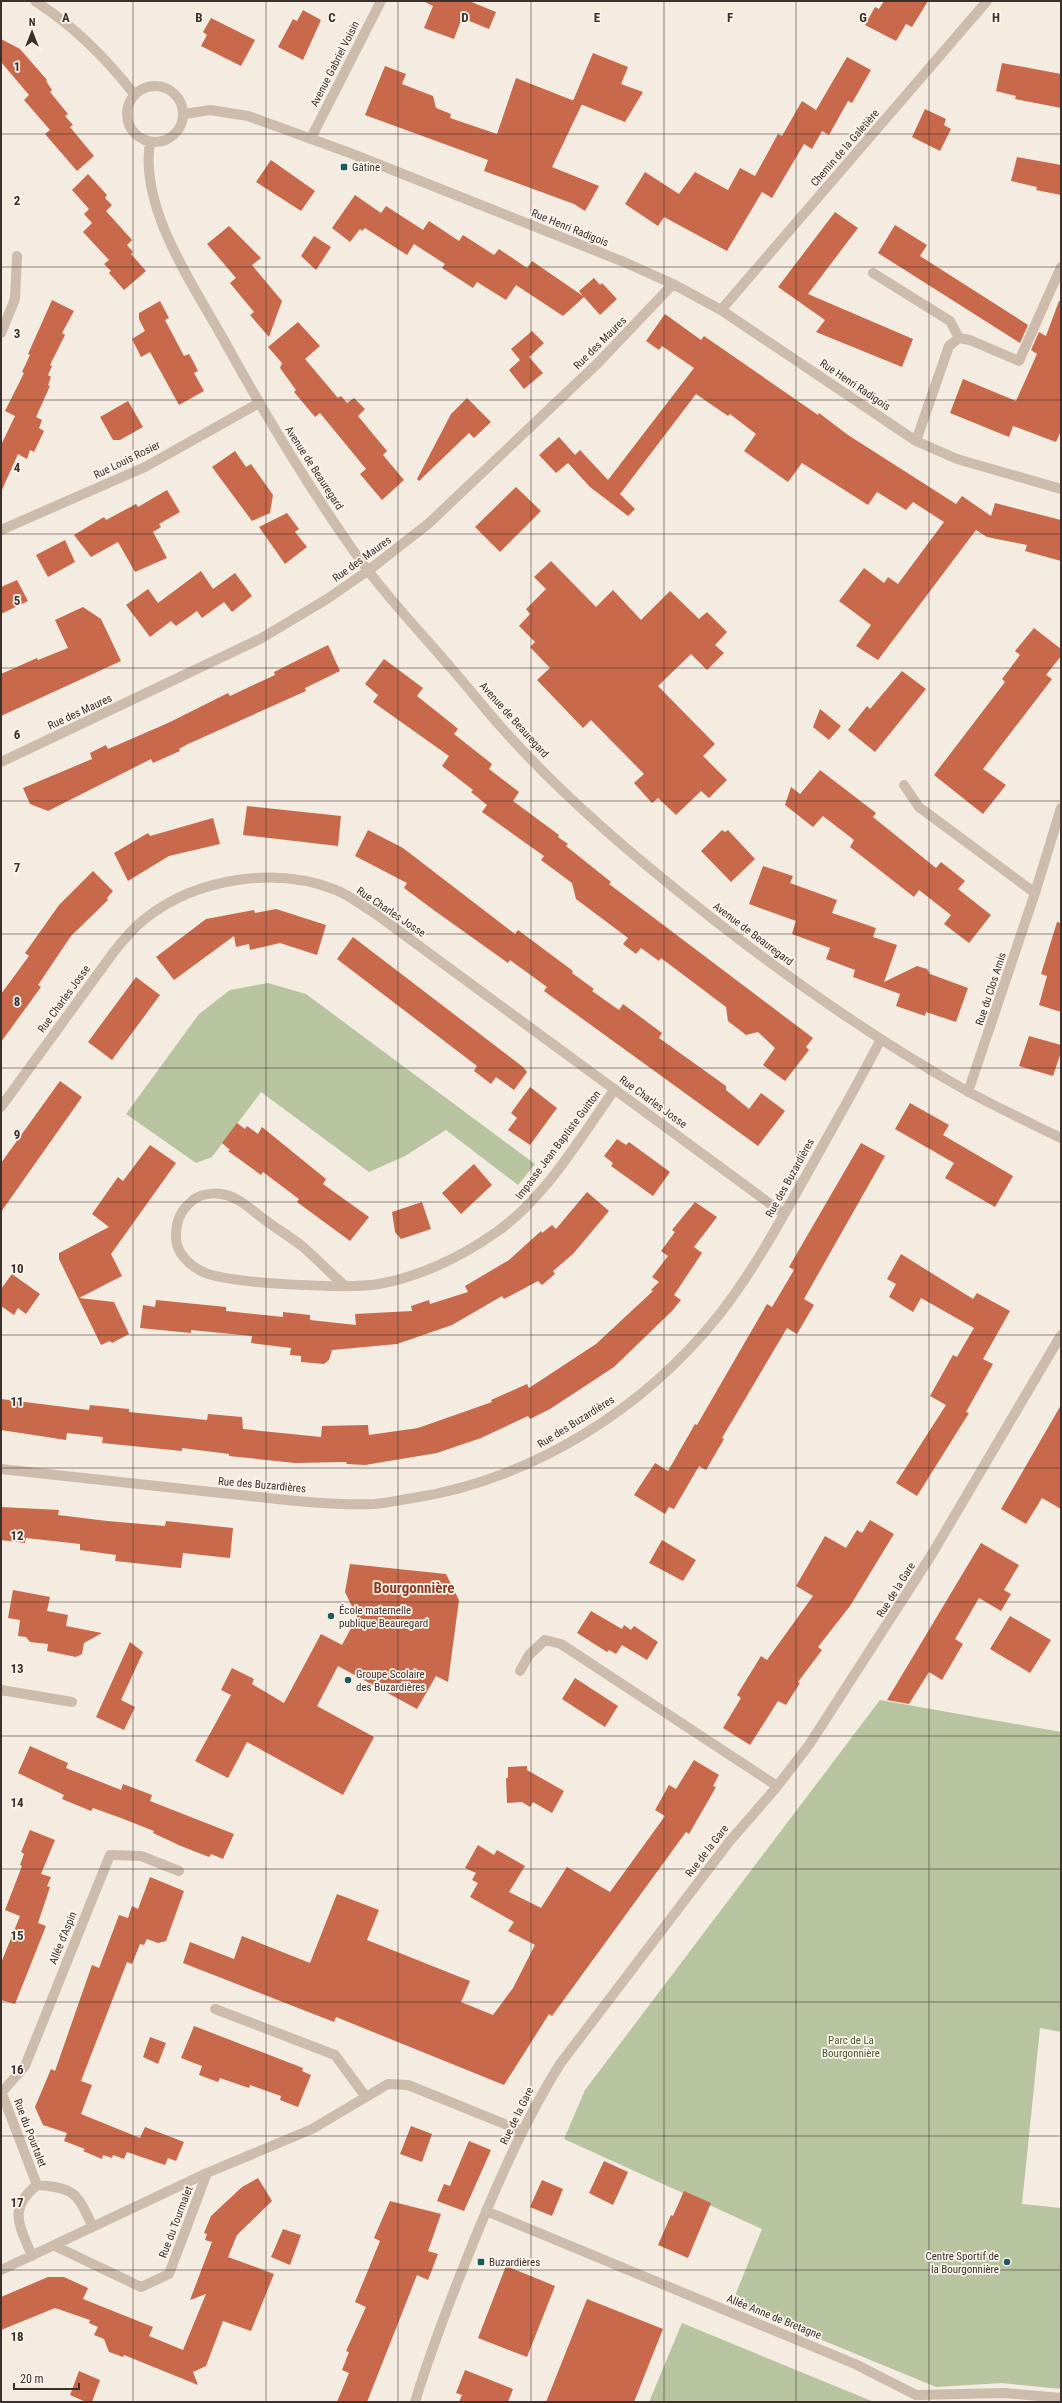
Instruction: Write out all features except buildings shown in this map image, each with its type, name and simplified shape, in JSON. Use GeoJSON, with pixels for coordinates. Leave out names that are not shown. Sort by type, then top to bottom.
{"type":"FeatureCollection","features":[{"type":"Feature","properties":{"kind":"street"},"geometry":{"type":"LineString","coordinates":[[35,1],[64,19],[116,70],[134,94]]}},
{"type":"Feature","properties":{"kind":"street","name":"Avenue Gabriel Voisin"},"geometry":{"type":"LineString","coordinates":[[311,138],[381,1]]}},
{"type":"Feature","properties":{"kind":"street","name":"Chemin de la Galetière"},"geometry":{"type":"LineString","coordinates":[[721,310],[987,1]]}},
{"type":"Feature","properties":{"kind":"street"},"geometry":{"type":"LineString","coordinates":[[149,86],[166,88],[179,98],[184,114],[183,122],[174,136],[159,143],[141,139],[133,132],[128,123],[126,113],[134,94],[149,86]]}},
{"type":"Feature","properties":{"kind":"street","name":"Rue Henri Radigois"},"geometry":{"type":"LineString","coordinates":[[184,114],[210,110],[230,112],[311,138],[624,262],[673,284],[721,310],[916,441],[957,459],[1061,489]]}},
{"type":"Feature","properties":{"kind":"street","name":"Avenue de Beauregard"},"geometry":{"type":"LineString","coordinates":[[150,142],[148,155],[150,177],[158,214],[182,266],[259,403],[351,547],[502,728],[578,804],[660,878],[757,953],[880,1039],[968,1092],[1061,1138]]}},
{"type":"Feature","properties":{"kind":"street"},"geometry":{"type":"LineString","coordinates":[[1,333],[14,299],[18,256]]}},
{"type":"Feature","properties":{"kind":"street"},"geometry":{"type":"LineString","coordinates":[[916,441],[949,346],[959,338],[970,340],[1019,362],[1061,266]]}},
{"type":"Feature","properties":{"kind":"street"},"geometry":{"type":"LineString","coordinates":[[873,273],[950,321],[959,338]]}},
{"type":"Feature","properties":{"kind":"street","name":"Rue des Maures"},"geometry":{"type":"LineString","coordinates":[[1,762],[260,640],[328,599],[369,570],[434,519],[598,363],[673,284]]}},
{"type":"Feature","properties":{"kind":"street","name":"Rue Louis Rosier"},"geometry":{"type":"LineString","coordinates":[[1,530],[145,467],[259,403]]}},
{"type":"Feature","properties":{"kind":"street"},"geometry":{"type":"LineString","coordinates":[[904,785],[919,807],[1035,893]]}},
{"type":"Feature","properties":{"kind":"street","name":"Rue du Clos Amis"},"geometry":{"type":"LineString","coordinates":[[968,1092],[1035,893],[1061,808]]}},
{"type":"Feature","properties":{"kind":"street","name":"Rue Charles Josse"},"geometry":{"type":"LineString","coordinates":[[1,1107],[113,953],[128,934],[146,918],[174,900],[214,884],[270,878],[303,881],[337,890],[373,912],[784,1214]]}},
{"type":"Feature","properties":{"kind":"street","name":"Rue des Buzardières"},"geometry":{"type":"LineString","coordinates":[[1,1470],[345,1504],[378,1504],[444,1493],[487,1481],[545,1456],[595,1427],[626,1406],[675,1362],[719,1315],[784,1214],[880,1039]]}},
{"type":"Feature","properties":{"kind":"street","name":"Impasse Jean Baptiste Guitton"},"geometry":{"type":"LineString","coordinates":[[344,1285],[303,1247],[236,1199],[209,1194],[195,1198],[182,1210],[176,1225],[176,1241],[180,1254],[191,1265],[203,1272],[217,1277],[295,1284],[344,1285],[377,1284],[425,1271],[495,1233],[525,1208],[543,1188],[615,1089]]}},
{"type":"Feature","properties":{"kind":"street","name":"Rue de la Gare"},"geometry":{"type":"LineString","coordinates":[[415,2402],[424,2368],[443,2316],[486,2211],[522,2131],[540,2096],[560,2064],[729,1842],[777,1786],[809,1745],[896,1612],[1061,1335]]}},
{"type":"Feature","properties":{"kind":"street"},"geometry":{"type":"LineString","coordinates":[[520,1671],[529,1655],[545,1640],[562,1644],[777,1786]]}},
{"type":"Feature","properties":{"kind":"street"},"geometry":{"type":"LineString","coordinates":[[1,1690],[72,1702]]}},
{"type":"Feature","properties":{"kind":"street","name":"Allée d'Aspin"},"geometry":{"type":"LineString","coordinates":[[1,2091],[25,2066],[110,1855],[141,1856],[179,1871]]}},
{"type":"Feature","properties":{"kind":"street"},"geometry":{"type":"LineString","coordinates":[[216,2009],[335,2055],[366,2097]]}},
{"type":"Feature","properties":{"kind":"street","name":"Rue du Tourmalet"},"geometry":{"type":"LineString","coordinates":[[1,2270],[55,2246],[92,2225],[207,2173],[312,2129],[388,2084],[408,2085],[522,2131]]}},
{"type":"Feature","properties":{"kind":"street","name":"Rue du Pourtalet"},"geometry":{"type":"LineString","coordinates":[[1,2091],[37,2185]]}},
{"type":"Feature","properties":{"kind":"street","name":"Rue du Tourmalet"},"geometry":{"type":"LineString","coordinates":[[55,2246],[141,2286],[169,2274],[207,2173]]}},
{"type":"Feature","properties":{"kind":"street","name":"Rue du Pourtalet"},"geometry":{"type":"LineString","coordinates":[[32,2256],[17,2217],[24,2195],[37,2185],[62,2187],[79,2197],[92,2225]]}},
{"type":"Feature","properties":{"kind":"street","name":"Allée Anne de Bretagne"},"geometry":{"type":"LineString","coordinates":[[486,2211],[855,2364],[916,2396],[1005,2393],[1061,2398]]}},
{"type":"Feature","properties":{"kind":"green space"},"geometry":{"type":"Polygon","coordinates":[[[268,983],[306,994],[535,1164],[518,1185],[446,1130],[405,1156],[369,1172],[261,1092],[212,1157],[196,1163],[126,1114],[199,1014],[230,990],[268,983]]]}},
{"type":"Feature","properties":{"kind":"green space","name":"Parc de La Bourgonnière"},"geometry":{"type":"Polygon","coordinates":[[[880,1700],[1061,1732],[1061,2032],[1040,2028],[1022,2204],[1061,2208],[1061,2389],[1002,2383],[936,2387],[732,2303],[762,2229],[564,2139],[585,2090],[880,1700]]]}},
{"type":"Feature","properties":{"kind":"green space"},"geometry":{"type":"Polygon","coordinates":[[[682,2323],[874,2402],[649,2402],[682,2323]]]}},
{"type":"Feature","properties":{"kind":"place","name":"Gâtine"},"geometry":{"type":"Point","coordinates":[344,167]}},
{"type":"Feature","properties":{"kind":"place","name":"École maternelle publique Beauregard"},"geometry":{"type":"Point","coordinates":[331,1616]}},
{"type":"Feature","properties":{"kind":"place","name":"Groupe Scolaire des Buzardières"},"geometry":{"type":"Point","coordinates":[348,1680]}},
{"type":"Feature","properties":{"kind":"place","name":"Buzardières"},"geometry":{"type":"Point","coordinates":[481,2262]}},
{"type":"Feature","properties":{"kind":"place","name":"Centre Sportif de la Bourgonnière"},"geometry":{"type":"Point","coordinates":[1007,2262]}},
{"type":"Feature","properties":{"kind":"district","name":"Bourgonnière"},"geometry":{"type":"Point","coordinates":[414,1588]}}]}
